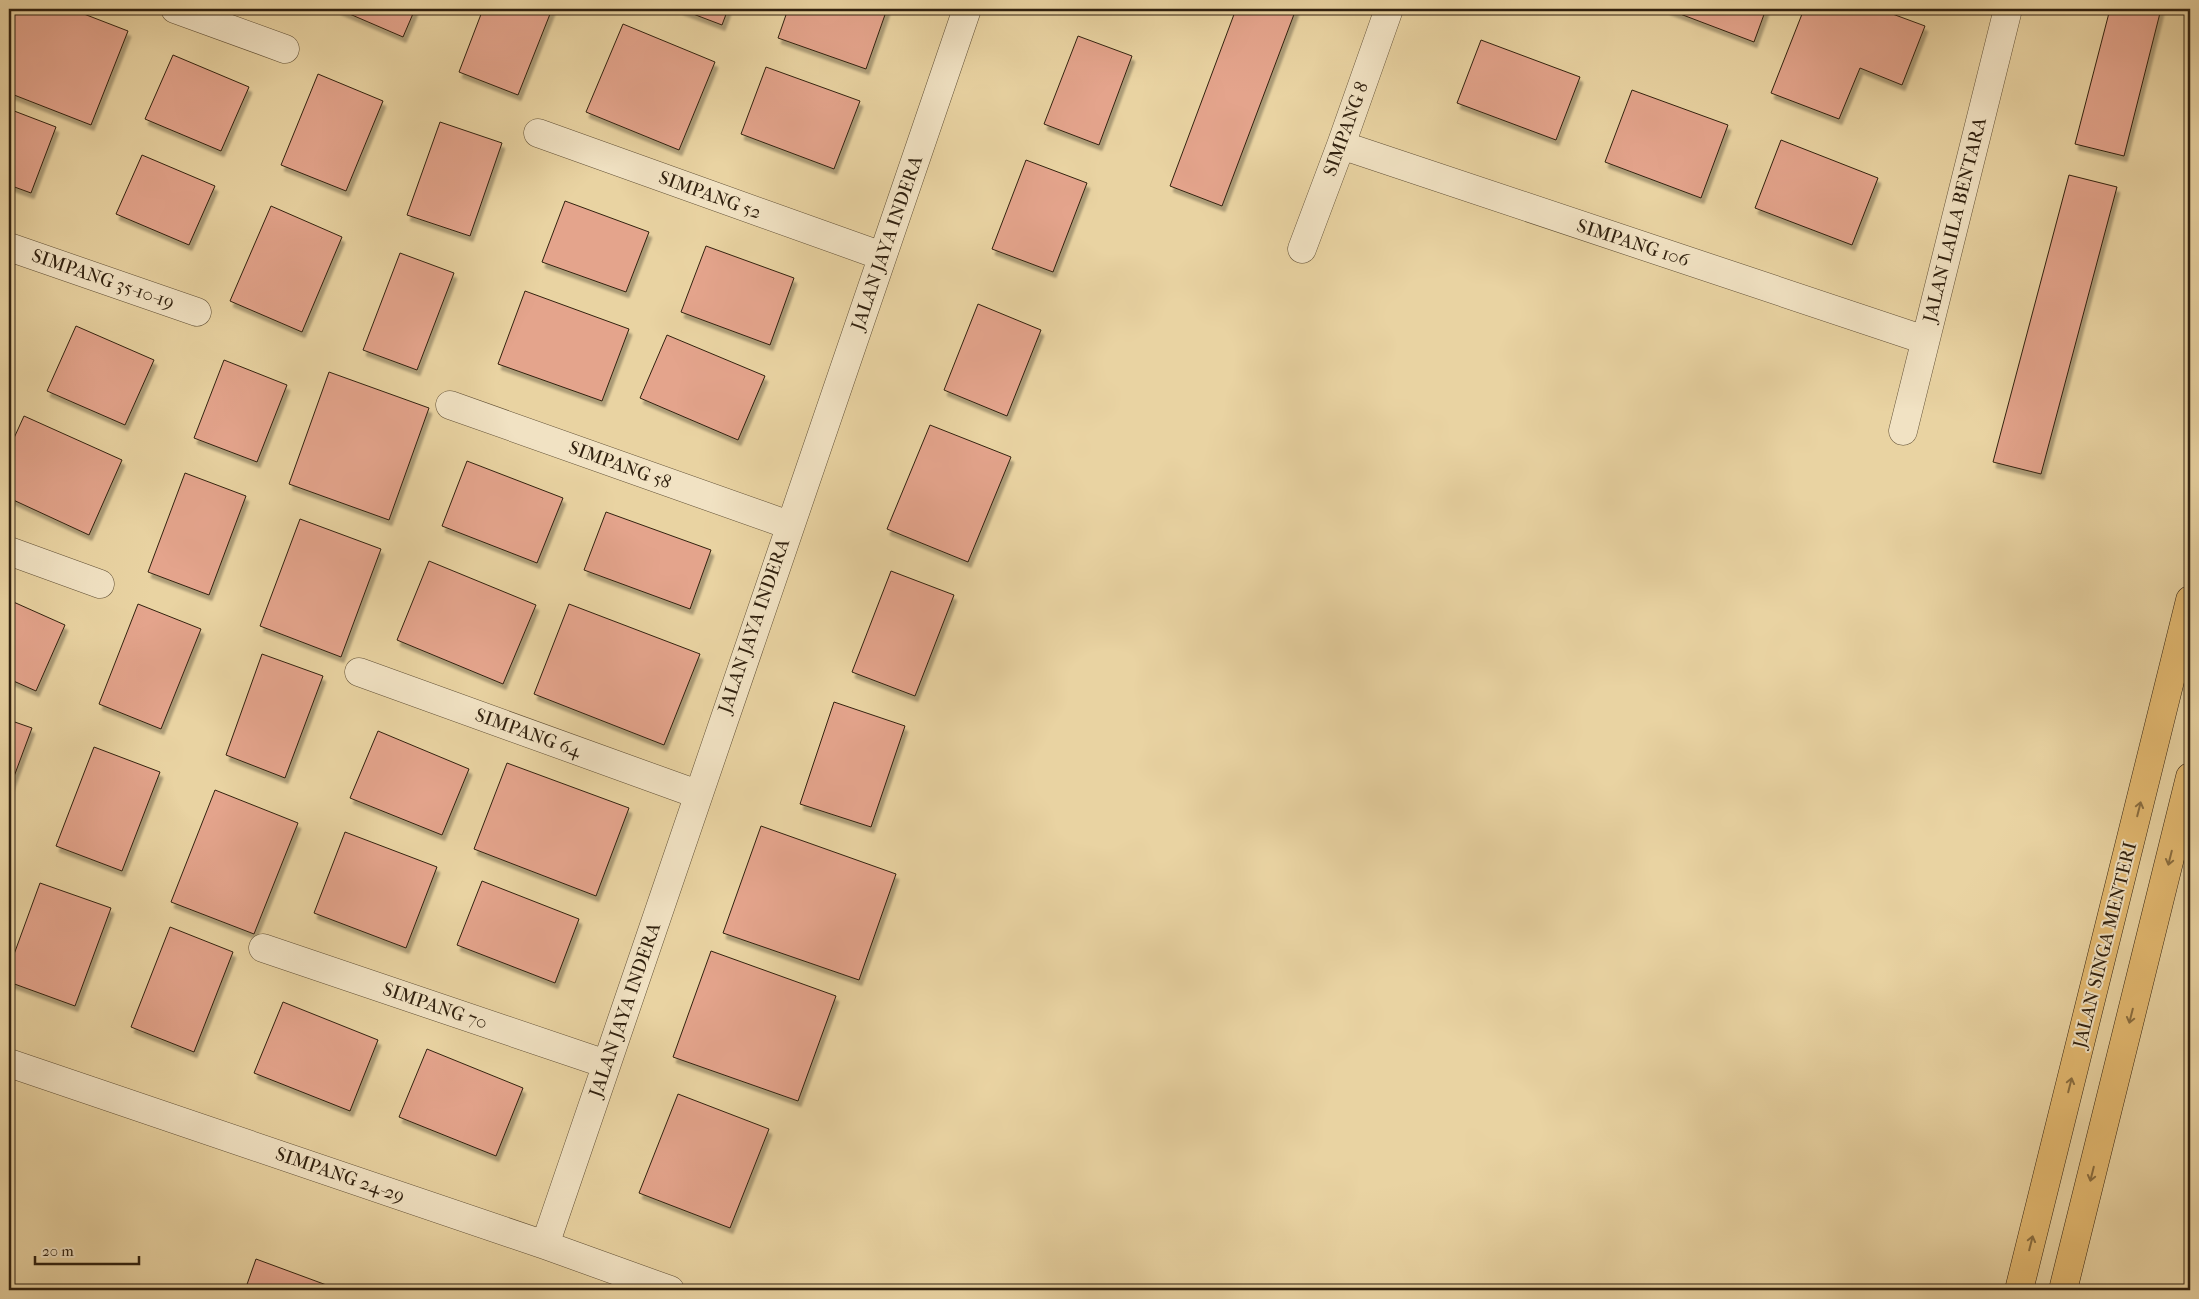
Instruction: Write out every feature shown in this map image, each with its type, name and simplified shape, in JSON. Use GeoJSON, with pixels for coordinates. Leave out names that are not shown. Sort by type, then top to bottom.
{"type":"FeatureCollection","features":[{"type":"Feature","properties":{"kind":"main road","name":"JALAN SINGA MENTERI"},"geometry":{"type":"LineString","coordinates":[[2019,1290],[2190,600]]}},
{"type":"Feature","properties":{"kind":"main road"},"geometry":{"type":"LineString","coordinates":[[2063,1290],[2190,777]]}},
{"type":"Feature","properties":{"kind":"street"},"geometry":{"type":"LineString","coordinates":[[175,9],[285,49]]}},
{"type":"Feature","properties":{"kind":"street","name":"JALAN JAYA INDERA"},"geometry":{"type":"LineString","coordinates":[[545,1245],[653,931],[697,794],[967,9]]}},
{"type":"Feature","properties":{"kind":"street","name":"SIMPANG 8"},"geometry":{"type":"LineString","coordinates":[[1302,248],[1341,146],[1389,9]]}},
{"type":"Feature","properties":{"kind":"street","name":"JALAN LAILA BENTARA"},"geometry":{"type":"LineString","coordinates":[[1902,431],[2008,9]]}},
{"type":"Feature","properties":{"kind":"street","name":"SIMPANG 52"},"geometry":{"type":"LineString","coordinates":[[538,133],[882,256]]}},
{"type":"Feature","properties":{"kind":"street","name":"SIMPANG 106"},"geometry":{"type":"LineString","coordinates":[[1341,146],[1925,340]]}},
{"type":"Feature","properties":{"kind":"street","name":"SIMPANG 35-10-19"},"geometry":{"type":"LineString","coordinates":[[9,247],[198,312]]}},
{"type":"Feature","properties":{"kind":"street","name":"SIMPANG 58"},"geometry":{"type":"LineString","coordinates":[[450,405],[789,526]]}},
{"type":"Feature","properties":{"kind":"street"},"geometry":{"type":"LineString","coordinates":[[9,551],[100,584]]}},
{"type":"Feature","properties":{"kind":"street","name":"SIMPANG 64"},"geometry":{"type":"LineString","coordinates":[[359,672],[697,794]]}},
{"type":"Feature","properties":{"kind":"street","name":"SIMPANG 70"},"geometry":{"type":"LineString","coordinates":[[263,948],[606,1064]]}},
{"type":"Feature","properties":{"kind":"street","name":"SIMPANG 24-29"},"geometry":{"type":"LineString","coordinates":[[9,1063],[545,1245],[670,1290]]}},
{"type":"Feature","properties":{"kind":"building"},"geometry":{"type":"Polygon","coordinates":[[[9,9],[71,9],[128,31],[91,125],[9,93],[9,9]]]}},
{"type":"Feature","properties":{"kind":"building"},"geometry":{"type":"Polygon","coordinates":[[[338,9],[415,9],[403,37],[338,9]]]}},
{"type":"Feature","properties":{"kind":"building"},"geometry":{"type":"Polygon","coordinates":[[[483,9],[552,9],[518,95],[459,72],[483,9]]]}},
{"type":"Feature","properties":{"kind":"building"},"geometry":{"type":"Polygon","coordinates":[[[680,9],[728,9],[722,25],[680,9]]]}},
{"type":"Feature","properties":{"kind":"building"},"geometry":{"type":"Polygon","coordinates":[[[788,9],[887,9],[866,69],[778,38],[788,9]]]}},
{"type":"Feature","properties":{"kind":"building"},"geometry":{"type":"Polygon","coordinates":[[[1236,9],[1296,9],[1222,206],[1170,186],[1236,9]]]}},
{"type":"Feature","properties":{"kind":"building"},"geometry":{"type":"Polygon","coordinates":[[[1667,9],[1766,9],[1754,42],[1667,9]]]}},
{"type":"Feature","properties":{"kind":"building"},"geometry":{"type":"Polygon","coordinates":[[[1804,9],[1879,9],[1925,26],[1902,85],[1860,68],[1839,119],[1771,93],[1804,9]]]}},
{"type":"Feature","properties":{"kind":"building"},"geometry":{"type":"Polygon","coordinates":[[[2110,9],[2161,9],[2124,156],[2075,144],[2110,9]]]}},
{"type":"Feature","properties":{"kind":"building"},"geometry":{"type":"Polygon","coordinates":[[[623,24],[715,62],[679,150],[586,112],[623,24]]]}},
{"type":"Feature","properties":{"kind":"building"},"geometry":{"type":"Polygon","coordinates":[[[1078,36],[1132,56],[1099,145],[1044,124],[1078,36]]]}},
{"type":"Feature","properties":{"kind":"building"},"geometry":{"type":"Polygon","coordinates":[[[1481,40],[1580,77],[1556,140],[1457,103],[1481,40]]]}},
{"type":"Feature","properties":{"kind":"building"},"geometry":{"type":"Polygon","coordinates":[[[173,55],[249,87],[221,151],[145,119],[173,55]]]}},
{"type":"Feature","properties":{"kind":"building"},"geometry":{"type":"Polygon","coordinates":[[[766,67],[860,101],[834,169],[741,134],[766,67]]]}},
{"type":"Feature","properties":{"kind":"building"},"geometry":{"type":"Polygon","coordinates":[[[318,74],[383,101],[346,191],[281,165],[318,74]]]}},
{"type":"Feature","properties":{"kind":"building"},"geometry":{"type":"Polygon","coordinates":[[[1632,90],[1728,125],[1701,198],[1605,162],[1632,90]]]}},
{"type":"Feature","properties":{"kind":"building"},"geometry":{"type":"Polygon","coordinates":[[[9,109],[56,127],[31,193],[9,185],[9,109]]]}},
{"type":"Feature","properties":{"kind":"building"},"geometry":{"type":"Polygon","coordinates":[[[440,122],[502,143],[470,236],[407,215],[440,122]]]}},
{"type":"Feature","properties":{"kind":"building"},"geometry":{"type":"Polygon","coordinates":[[[1781,140],[1878,178],[1852,245],[1755,208],[1781,140]]]}},
{"type":"Feature","properties":{"kind":"building"},"geometry":{"type":"Polygon","coordinates":[[[142,155],[215,186],[189,245],[116,214],[142,155]]]}},
{"type":"Feature","properties":{"kind":"building"},"geometry":{"type":"Polygon","coordinates":[[[1026,160],[1087,183],[1053,272],[992,249],[1026,160]]]}},
{"type":"Feature","properties":{"kind":"building"},"geometry":{"type":"Polygon","coordinates":[[[2069,175],[2117,187],[2041,474],[1993,462],[2069,175]]]}},
{"type":"Feature","properties":{"kind":"building"},"geometry":{"type":"Polygon","coordinates":[[[565,201],[649,232],[626,292],[542,262],[565,201]]]}},
{"type":"Feature","properties":{"kind":"building"},"geometry":{"type":"Polygon","coordinates":[[[271,206],[342,237],[302,332],[230,301],[271,206]]]}},
{"type":"Feature","properties":{"kind":"building"},"geometry":{"type":"Polygon","coordinates":[[[706,246],[794,278],[770,345],[681,312],[706,246]]]}},
{"type":"Feature","properties":{"kind":"building"},"geometry":{"type":"Polygon","coordinates":[[[400,253],[454,273],[417,370],[363,350],[400,253]]]}},
{"type":"Feature","properties":{"kind":"building"},"geometry":{"type":"Polygon","coordinates":[[[525,291],[629,329],[602,401],[498,364],[525,291]]]}},
{"type":"Feature","properties":{"kind":"building"},"geometry":{"type":"Polygon","coordinates":[[[978,304],[1041,330],[1007,416],[944,390],[978,304]]]}},
{"type":"Feature","properties":{"kind":"building"},"geometry":{"type":"Polygon","coordinates":[[[76,326],[154,360],[125,425],[47,391],[76,326]]]}},
{"type":"Feature","properties":{"kind":"building"},"geometry":{"type":"Polygon","coordinates":[[[667,335],[765,376],[738,440],[640,398],[667,335]]]}},
{"type":"Feature","properties":{"kind":"building"},"geometry":{"type":"Polygon","coordinates":[[[224,360],[287,385],[257,462],[194,438],[224,360]]]}},
{"type":"Feature","properties":{"kind":"building"},"geometry":{"type":"Polygon","coordinates":[[[329,372],[429,408],[389,520],[289,484],[329,372]]]}},
{"type":"Feature","properties":{"kind":"building"},"geometry":{"type":"Polygon","coordinates":[[[24,416],[122,460],[89,535],[9,498],[9,449],[24,416]]]}},
{"type":"Feature","properties":{"kind":"building"},"geometry":{"type":"Polygon","coordinates":[[[930,425],[1011,457],[968,562],[887,529],[930,425]]]}},
{"type":"Feature","properties":{"kind":"building"},"geometry":{"type":"Polygon","coordinates":[[[467,461],[563,498],[537,563],[442,526],[467,461]]]}},
{"type":"Feature","properties":{"kind":"building"},"geometry":{"type":"Polygon","coordinates":[[[185,473],[246,496],[209,595],[148,572],[185,473]]]}},
{"type":"Feature","properties":{"kind":"building"},"geometry":{"type":"Polygon","coordinates":[[[606,512],[711,550],[690,609],[584,570],[606,512]]]}},
{"type":"Feature","properties":{"kind":"building"},"geometry":{"type":"Polygon","coordinates":[[[300,519],[381,549],[341,657],[260,626],[300,519]]]}},
{"type":"Feature","properties":{"kind":"building"},"geometry":{"type":"Polygon","coordinates":[[[429,561],[536,605],[503,684],[397,640],[429,561]]]}},
{"type":"Feature","properties":{"kind":"building"},"geometry":{"type":"Polygon","coordinates":[[[891,571],[954,595],[915,696],[852,672],[891,571]]]}},
{"type":"Feature","properties":{"kind":"building"},"geometry":{"type":"Polygon","coordinates":[[[9,600],[65,625],[36,691],[9,679],[9,600]]]}},
{"type":"Feature","properties":{"kind":"building"},"geometry":{"type":"Polygon","coordinates":[[[138,604],[201,629],[161,729],[99,704],[138,604]]]}},
{"type":"Feature","properties":{"kind":"building"},"geometry":{"type":"Polygon","coordinates":[[[569,604],[700,654],[664,745],[534,694],[569,604]]]}},
{"type":"Feature","properties":{"kind":"building"},"geometry":{"type":"Polygon","coordinates":[[[262,654],[323,676],[285,778],[226,755],[262,654]]]}},
{"type":"Feature","properties":{"kind":"building"},"geometry":{"type":"Polygon","coordinates":[[[834,702],[905,726],[871,827],[800,804],[834,702]]]}},
{"type":"Feature","properties":{"kind":"building"},"geometry":{"type":"Polygon","coordinates":[[[9,720],[32,728],[9,790],[9,720]]]}},
{"type":"Feature","properties":{"kind":"building"},"geometry":{"type":"Polygon","coordinates":[[[378,731],[469,769],[442,835],[350,798],[378,731]]]}},
{"type":"Feature","properties":{"kind":"building"},"geometry":{"type":"Polygon","coordinates":[[[94,747],[160,772],[122,871],[56,846],[94,747]]]}},
{"type":"Feature","properties":{"kind":"building"},"geometry":{"type":"Polygon","coordinates":[[[507,763],[629,808],[596,896],[474,849],[507,763]]]}},
{"type":"Feature","properties":{"kind":"building"},"geometry":{"type":"Polygon","coordinates":[[[215,790],[298,823],[254,934],[171,902],[215,790]]]}},
{"type":"Feature","properties":{"kind":"building"},"geometry":{"type":"Polygon","coordinates":[[[761,826],[896,874],[859,980],[723,933],[761,826]]]}},
{"type":"Feature","properties":{"kind":"building"},"geometry":{"type":"Polygon","coordinates":[[[345,832],[437,867],[406,948],[314,913],[345,832]]]}},
{"type":"Feature","properties":{"kind":"building"},"geometry":{"type":"Polygon","coordinates":[[[482,881],[579,919],[555,983],[457,945],[482,881]]]}},
{"type":"Feature","properties":{"kind":"building"},"geometry":{"type":"Polygon","coordinates":[[[40,883],[111,908],[75,1006],[9,982],[9,968],[40,883]]]}},
{"type":"Feature","properties":{"kind":"building"},"geometry":{"type":"Polygon","coordinates":[[[170,927],[233,952],[194,1052],[131,1027],[170,927]]]}},
{"type":"Feature","properties":{"kind":"building"},"geometry":{"type":"Polygon","coordinates":[[[711,951],[836,996],[798,1101],[673,1057],[711,951]]]}},
{"type":"Feature","properties":{"kind":"building"},"geometry":{"type":"Polygon","coordinates":[[[283,1002],[378,1040],[350,1111],[254,1073],[283,1002]]]}},
{"type":"Feature","properties":{"kind":"building"},"geometry":{"type":"Polygon","coordinates":[[[427,1049],[523,1088],[496,1156],[399,1117],[427,1049]]]}},
{"type":"Feature","properties":{"kind":"building"},"geometry":{"type":"Polygon","coordinates":[[[678,1094],[769,1129],[730,1228],[639,1193],[678,1094]]]}},
{"type":"Feature","properties":{"kind":"building"},"geometry":{"type":"Polygon","coordinates":[[[256,1259],[340,1290],[245,1290],[256,1259]]]}}]}
